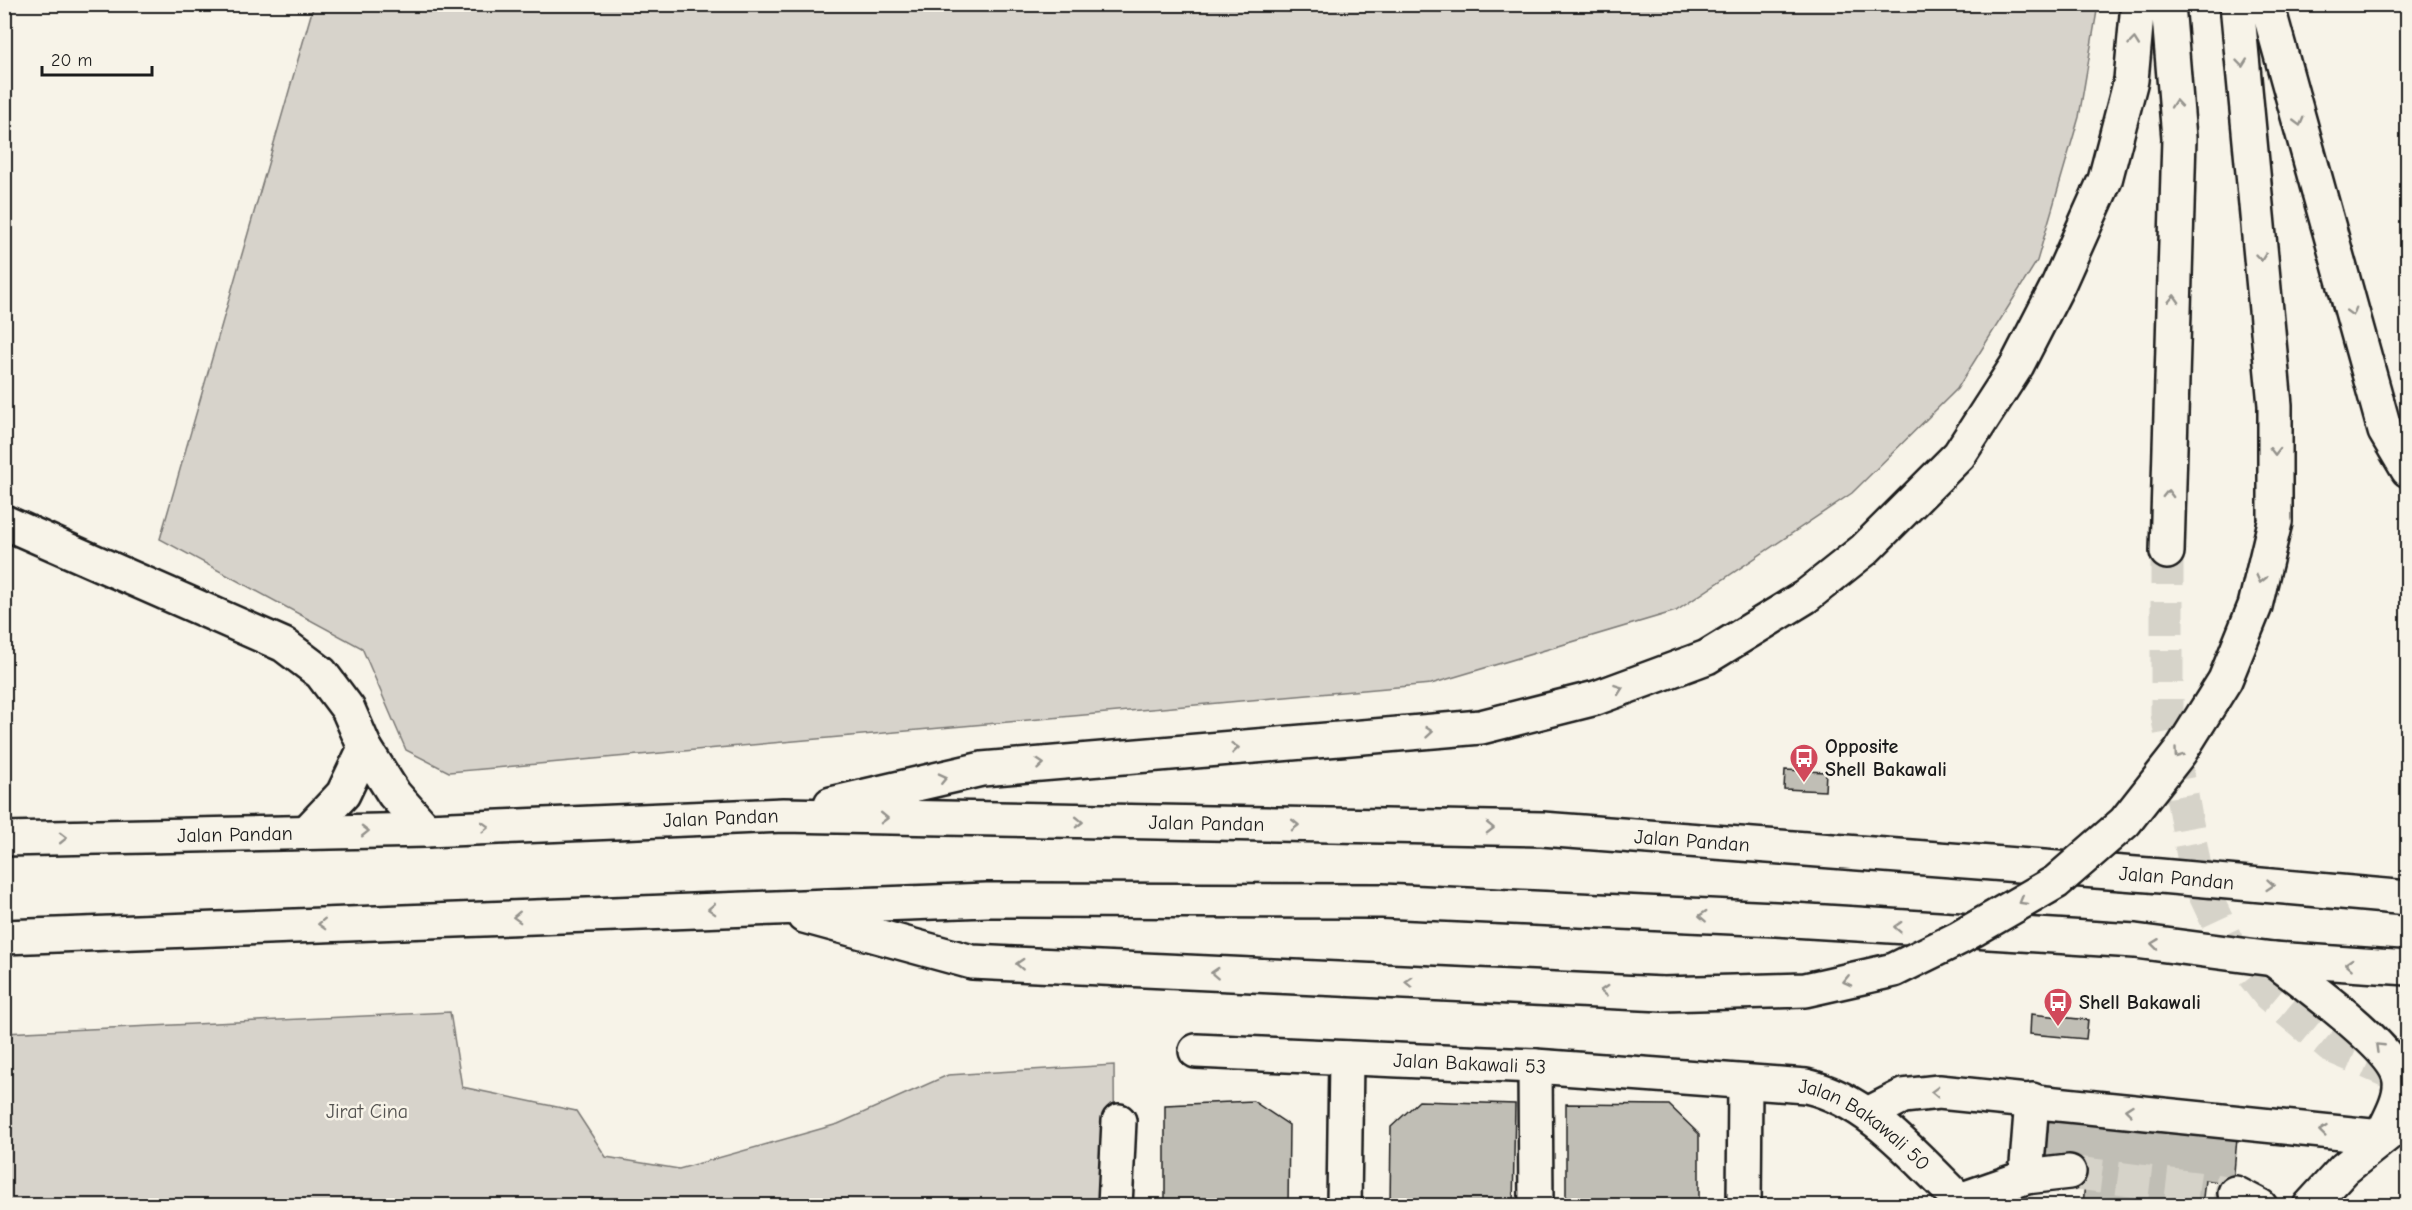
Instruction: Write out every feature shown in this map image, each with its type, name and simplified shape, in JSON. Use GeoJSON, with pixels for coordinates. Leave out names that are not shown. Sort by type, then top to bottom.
{"type":"FeatureCollection","features":[{"type":"Feature","properties":{"kind":"main road"},"geometry":{"type":"LineString","coordinates":[[783,815],[982,769],[1481,727],[1596,698],[1707,657],[1805,597],[1864,550],[1959,455],[2017,365],[2058,285],[2105,180],[2131,80],[2138,4]]}},
{"type":"Feature","properties":{"kind":"main road"},"geometry":{"type":"LineString","coordinates":[[2167,552],[2179,138],[2168,4]]}},
{"type":"Feature","properties":{"kind":"main road"},"geometry":{"type":"LineString","coordinates":[[771,907],[972,962],[1662,994],[1805,990],[1894,970],[1959,938],[2056,882],[2125,822],[2180,752],[2225,680],[2255,606],[2275,522],[2275,405],[2236,4]]}},
{"type":"Feature","properties":{"kind":"main road"},"geometry":{"type":"LineString","coordinates":[[2267,4],[2385,430],[2408,470]]}},
{"type":"Feature","properties":{"kind":"main road"},"geometry":{"type":"LineString","coordinates":[[4,522],[284,645],[321,673],[348,709],[365,748],[394,795],[426,830]]}},
{"type":"Feature","properties":{"kind":"main road"},"geometry":{"type":"LineString","coordinates":[[307,832],[343,794],[365,748]]}},
{"type":"Feature","properties":{"kind":"main road","name":"Jalan Pandan"},"geometry":{"type":"LineString","coordinates":[[4,839],[426,830],[783,815],[1542,829],[2408,897]]}},
{"type":"Feature","properties":{"kind":"main road"},"geometry":{"type":"LineString","coordinates":[[4,937],[987,900],[1382,901],[1776,919],[2135,941],[2273,958],[2408,968]]}},
{"type":"Feature","properties":{"kind":"main road"},"geometry":{"type":"LineString","coordinates":[[4,945],[109,933]]}},
{"type":"Feature","properties":{"kind":"main road"},"geometry":{"type":"LineString","coordinates":[[2273,958],[2371,1039],[2390,1058],[2398,1070],[2401,1082],[2394,1128],[2344,1169],[2310,1206]]}},
{"type":"Feature","properties":{"kind":"main road","name":"Jalan Bakawali 53"},"geometry":{"type":"LineString","coordinates":[[1196,1051],[1535,1066],[1745,1082]]}},
{"type":"Feature","properties":{"kind":"main road"},"geometry":{"type":"LineString","coordinates":[[1344,1206],[1346,1058]]}},
{"type":"Feature","properties":{"kind":"main road"},"geometry":{"type":"LineString","coordinates":[[1535,1066],[1536,1206]]}},
{"type":"Feature","properties":{"kind":"main road"},"geometry":{"type":"LineString","coordinates":[[1744,1206],[1745,1082]]}},
{"type":"Feature","properties":{"kind":"main road","name":"Jalan Bakawali 50"},"geometry":{"type":"LineString","coordinates":[[1745,1082],[1789,1084],[1823,1090],[1868,1114],[1963,1203]]}},
{"type":"Feature","properties":{"kind":"main road"},"geometry":{"type":"LineString","coordinates":[[1868,1114],[1903,1096],[1927,1091],[2394,1128]]}},
{"type":"Feature","properties":{"kind":"main road"},"geometry":{"type":"LineString","coordinates":[[2026,1177],[2032,1100]]}},
{"type":"Feature","properties":{"kind":"main road"},"geometry":{"type":"LineString","coordinates":[[1115,1206],[1119,1121]]}},
{"type":"Feature","properties":{"kind":"main road"},"geometry":{"type":"LineString","coordinates":[[1963,1203],[2026,1177],[2069,1172]]}},
{"type":"Feature","properties":{"kind":"green space"},"geometry":{"type":"Polygon","coordinates":[[[314,4],[2098,5],[2079,117],[2037,261],[1957,389],[1852,493],[1676,611],[1431,684],[449,772],[406,750],[362,648],[160,539],[314,4]]]}},
{"type":"Feature","properties":{"kind":"green space","name":"Jirat Cina"},"geometry":{"type":"Polygon","coordinates":[[[450,1012],[462,1087],[576,1111],[606,1157],[679,1169],[838,1124],[948,1075],[1114,1065],[1115,1205],[5,1205],[4,1033],[450,1012]]]}},
{"type":"Feature","properties":{"kind":"building"},"geometry":{"type":"Polygon","coordinates":[[[1785,770],[1826,772],[1825,791],[1784,789],[1785,770]]]}},
{"type":"Feature","properties":{"kind":"building"},"geometry":{"type":"Polygon","coordinates":[[[2031,1014],[2088,1020],[2086,1039],[2030,1034],[2031,1014]]]}},
{"type":"Feature","properties":{"kind":"building"},"geometry":{"type":"Polygon","coordinates":[[[1253,1101],[1289,1125],[1288,1206],[1165,1206],[1165,1105],[1253,1101]]]}},
{"type":"Feature","properties":{"kind":"building"},"geometry":{"type":"Polygon","coordinates":[[[1419,1101],[1515,1104],[1513,1206],[1390,1206],[1391,1127],[1419,1101]]]}},
{"type":"Feature","properties":{"kind":"building"},"geometry":{"type":"Polygon","coordinates":[[[1566,1104],[1669,1105],[1699,1134],[1699,1206],[1566,1206],[1566,1104]]]}},
{"type":"Feature","properties":{"kind":"building"},"geometry":{"type":"Polygon","coordinates":[[[2049,1117],[2237,1138],[2233,1184],[2205,1180],[2202,1206],[2083,1206],[2086,1169],[2044,1164],[2049,1117]]]}},
{"type":"Feature","properties":{"kind":"tunnel"},"geometry":{"type":"LineString","coordinates":[[2167,552],[2167,714],[2197,878],[2227,942],[2269,995],[2330,1046],[2408,1080]]}},
{"type":"Feature","properties":{"kind":"tunnel"},"geometry":{"type":"LineString","coordinates":[[2069,1172],[2235,1193]]}},
{"type":"Feature","properties":{"kind":"place","name":"Opposite Shell Bakawali"},"geometry":{"type":"Point","coordinates":[1804,784]}},
{"type":"Feature","properties":{"kind":"place","name":"Shell Bakawali"},"geometry":{"type":"Point","coordinates":[2058,1028]}}]}
